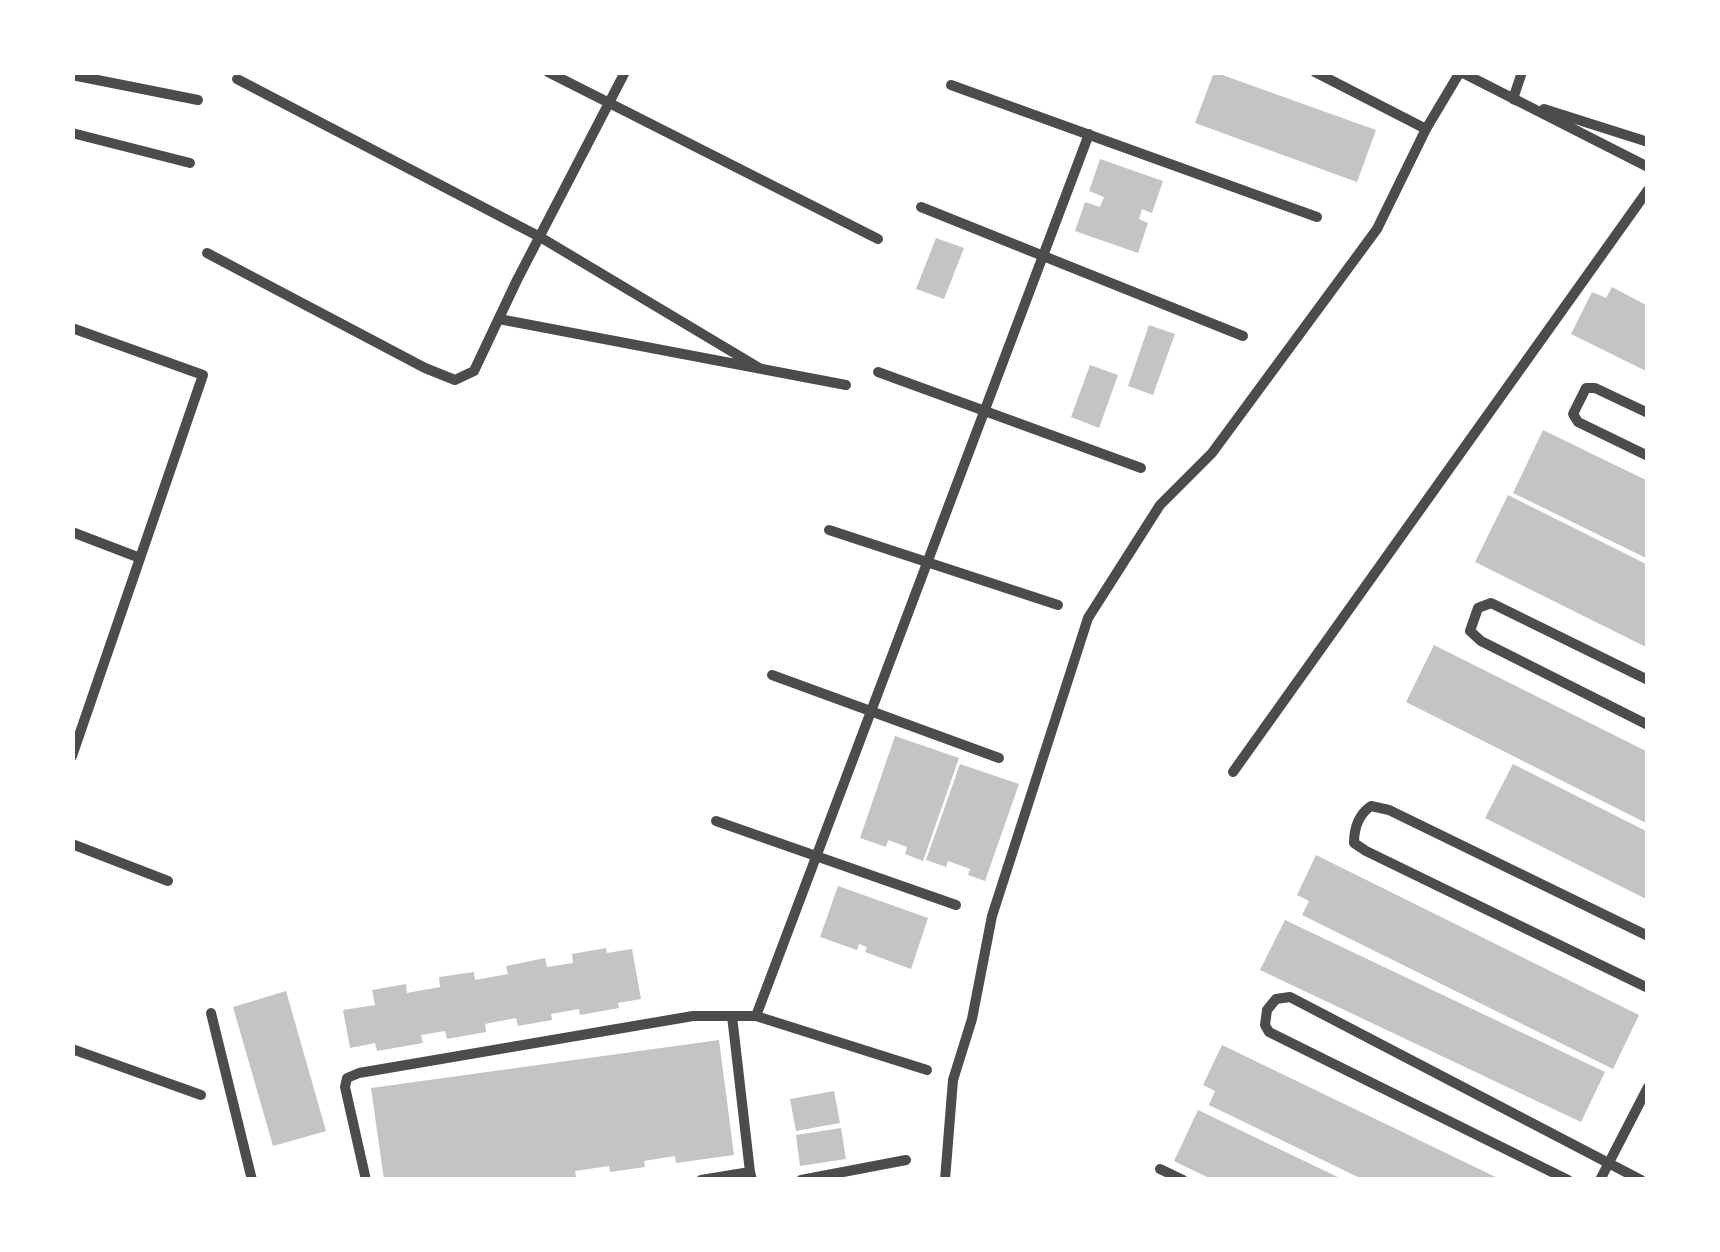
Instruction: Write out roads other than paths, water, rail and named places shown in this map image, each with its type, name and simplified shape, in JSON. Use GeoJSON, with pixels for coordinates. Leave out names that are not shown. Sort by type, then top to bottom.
{"type":"FeatureCollection","features":[{"type":"Feature","properties":{"kind":"street"},"geometry":{"type":"LineString","coordinates":[[548,72],[878,239]]}},
{"type":"Feature","properties":{"kind":"street"},"geometry":{"type":"LineString","coordinates":[[207,253],[455,380],[474,371],[626,72]]}},
{"type":"Feature","properties":{"kind":"street"},"geometry":{"type":"LineString","coordinates":[[1316,72],[1426,129]]}},
{"type":"Feature","properties":{"kind":"street"},"geometry":{"type":"LineString","coordinates":[[945,1180],[952,1080],[972,1019],[992,916],[1088,618],[1160,505],[1212,453],[1377,228],[1426,129],[1460,72],[1648,167]]}},
{"type":"Feature","properties":{"kind":"street"},"geometry":{"type":"LineString","coordinates":[[1513,99],[1522,72]]}},
{"type":"Feature","properties":{"kind":"street"},"geometry":{"type":"LineString","coordinates":[[72,75],[198,100]]}},
{"type":"Feature","properties":{"kind":"street"},"geometry":{"type":"LineString","coordinates":[[237,79],[540,237],[760,369]]}},
{"type":"Feature","properties":{"kind":"street"},"geometry":{"type":"LineString","coordinates":[[952,85],[1317,217]]}},
{"type":"Feature","properties":{"kind":"street"},"geometry":{"type":"LineString","coordinates":[[1513,99],[1648,142]]}},
{"type":"Feature","properties":{"kind":"street"},"geometry":{"type":"LineString","coordinates":[[72,133],[190,164]]}},
{"type":"Feature","properties":{"kind":"street"},"geometry":{"type":"LineString","coordinates":[[756,1016],[1089,134]]}},
{"type":"Feature","properties":{"kind":"street"},"geometry":{"type":"LineString","coordinates":[[1233,772],[1648,190]]}},
{"type":"Feature","properties":{"kind":"street"},"geometry":{"type":"LineString","coordinates":[[921,207],[1243,336]]}},
{"type":"Feature","properties":{"kind":"street"},"geometry":{"type":"LineString","coordinates":[[499,319],[846,385]]}},
{"type":"Feature","properties":{"kind":"street"},"geometry":{"type":"LineString","coordinates":[[72,328],[203,375],[75,738],[72,756]]}},
{"type":"Feature","properties":{"kind":"street"},"geometry":{"type":"LineString","coordinates":[[878,372],[1141,468]]}},
{"type":"Feature","properties":{"kind":"street"},"geometry":{"type":"LineString","coordinates":[[1648,413],[1596,388],[1586,388],[1573,414],[1578,422],[1648,456]]}},
{"type":"Feature","properties":{"kind":"street"},"geometry":{"type":"LineString","coordinates":[[829,530],[1058,605]]}},
{"type":"Feature","properties":{"kind":"street"},"geometry":{"type":"LineString","coordinates":[[72,532],[140,558]]}},
{"type":"Feature","properties":{"kind":"street"},"geometry":{"type":"LineString","coordinates":[[1648,680],[1491,603],[1478,608],[1473,620],[1470,631],[1481,641],[1648,725]]}},
{"type":"Feature","properties":{"kind":"street"},"geometry":{"type":"LineString","coordinates":[[772,675],[999,758]]}},
{"type":"Feature","properties":{"kind":"street"},"geometry":{"type":"LineString","coordinates":[[1648,936],[1389,810],[1371,806],[1362,812],[1354,832],[1354,844],[1366,852],[1648,988]]}},
{"type":"Feature","properties":{"kind":"street"},"geometry":{"type":"LineString","coordinates":[[716,821],[956,905]]}},
{"type":"Feature","properties":{"kind":"street"},"geometry":{"type":"LineString","coordinates":[[72,844],[168,881]]}},
{"type":"Feature","properties":{"kind":"street"},"geometry":{"type":"LineString","coordinates":[[1568,1180],[1269,1032],[1265,1025],[1268,1010],[1276,999],[1290,997],[1641,1180]]}},
{"type":"Feature","properties":{"kind":"street"},"geometry":{"type":"LineString","coordinates":[[210,1013],[252,1180]]}},
{"type":"Feature","properties":{"kind":"street"},"geometry":{"type":"LineString","coordinates":[[366,1180],[344,1087],[347,1078],[359,1073],[693,1016],[756,1016],[927,1070]]}},
{"type":"Feature","properties":{"kind":"street"},"geometry":{"type":"LineString","coordinates":[[701,1180],[751,1176],[732,1016]]}},
{"type":"Feature","properties":{"kind":"street"},"geometry":{"type":"LineString","coordinates":[[72,1049],[201,1095]]}},
{"type":"Feature","properties":{"kind":"street"},"geometry":{"type":"LineString","coordinates":[[1600,1180],[1648,1086]]}},
{"type":"Feature","properties":{"kind":"street"},"geometry":{"type":"LineString","coordinates":[[802,1180],[906,1160]]}},
{"type":"Feature","properties":{"kind":"street"},"geometry":{"type":"LineString","coordinates":[[1160,1169],[1183,1180]]}}]}
